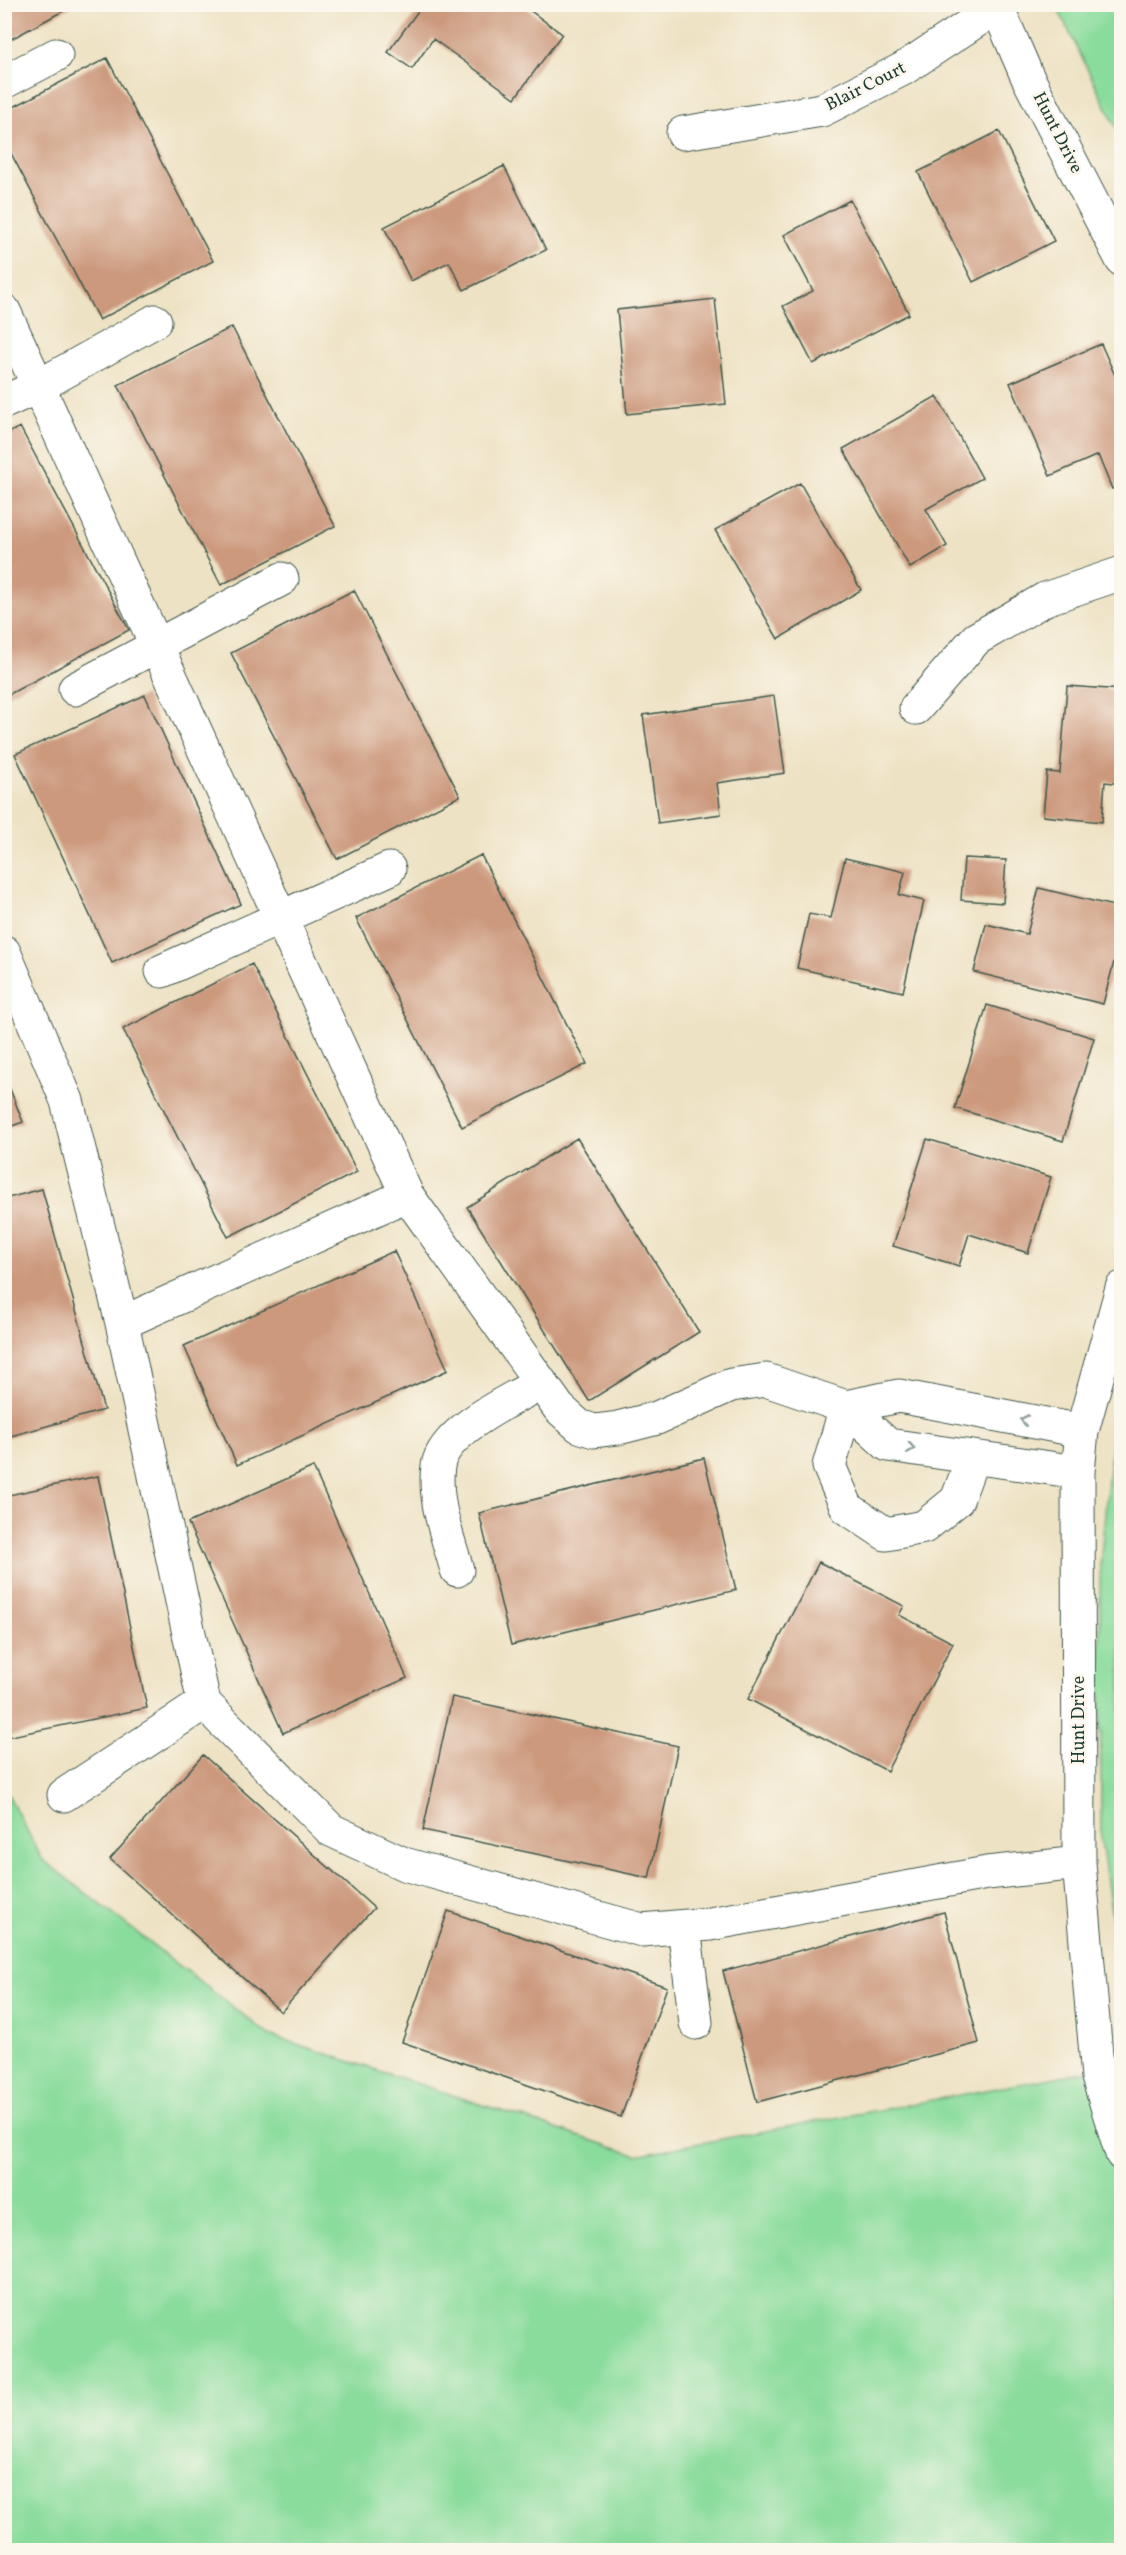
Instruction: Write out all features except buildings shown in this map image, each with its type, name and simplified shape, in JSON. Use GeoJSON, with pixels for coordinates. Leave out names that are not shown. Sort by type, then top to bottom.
{"type":"FeatureCollection","features":[{"type":"Feature","properties":{"kind":"street","name":"Blair Court"},"geometry":{"type":"LineString","coordinates":[[683,133],[822,110],[903,69],[997,6]]}},
{"type":"Feature","properties":{"kind":"street","name":"Hunt Drive"},"geometry":{"type":"LineString","coordinates":[[997,6],[1027,76],[1122,260]]}},
{"type":"Feature","properties":{"kind":"street"},"geometry":{"type":"LineString","coordinates":[[4,82],[56,55]]}},
{"type":"Feature","properties":{"kind":"street"},"geometry":{"type":"LineString","coordinates":[[4,311],[407,1195],[559,1408],[579,1426],[594,1431],[618,1428],[657,1418],[731,1385],[766,1380],[846,1407],[888,1445],[1078,1472]]}},
{"type":"Feature","properties":{"kind":"street"},"geometry":{"type":"LineString","coordinates":[[4,402],[39,386],[155,321]]}},
{"type":"Feature","properties":{"kind":"street"},"geometry":{"type":"LineString","coordinates":[[916,708],[976,639],[1046,599],[1122,573]]}},
{"type":"Feature","properties":{"kind":"street"},"geometry":{"type":"LineString","coordinates":[[75,689],[282,579]]}},
{"type":"Feature","properties":{"kind":"street"},"geometry":{"type":"LineString","coordinates":[[162,971],[389,869]]}},
{"type":"Feature","properties":{"kind":"street"},"geometry":{"type":"LineString","coordinates":[[4,952],[67,1101],[122,1323],[204,1702],[331,1830],[394,1859],[642,1930],[710,1924],[987,1873],[1079,1863]]}},
{"type":"Feature","properties":{"kind":"street"},"geometry":{"type":"LineString","coordinates":[[122,1323],[407,1195]]}},
{"type":"Feature","properties":{"kind":"street","name":"Hunt Drive"},"geometry":{"type":"LineString","coordinates":[[1122,1288],[1082,1431],[1078,1472],[1079,1863],[1098,2077],[1122,2154]]}},
{"type":"Feature","properties":{"kind":"street"},"geometry":{"type":"LineString","coordinates":[[457,1570],[437,1490],[438,1464],[453,1439],[478,1418],[539,1383]]}},
{"type":"Feature","properties":{"kind":"street"},"geometry":{"type":"LineString","coordinates":[[846,1407],[899,1396],[1082,1431]]}},
{"type":"Feature","properties":{"kind":"street"},"geometry":{"type":"LineString","coordinates":[[846,1407],[829,1466],[847,1508],[886,1534],[924,1527],[957,1500],[973,1457]]}},
{"type":"Feature","properties":{"kind":"street"},"geometry":{"type":"LineString","coordinates":[[64,1796],[204,1702]]}},
{"type":"Feature","properties":{"kind":"street"},"geometry":{"type":"LineString","coordinates":[[684,1927],[696,2024]]}},
{"type":"Feature","properties":{"kind":"green space"},"geometry":{"type":"Polygon","coordinates":[[[1056,5],[1121,5],[1121,137],[1056,5]]]}},
{"type":"Feature","properties":{"kind":"green space"},"geometry":{"type":"Polygon","coordinates":[[[1121,1341],[1121,1979],[1101,1840],[1100,1567],[1121,1341]]]}},
{"type":"Feature","properties":{"kind":"green space"},"geometry":{"type":"Polygon","coordinates":[[[4,1787],[42,1859],[269,2035],[636,2155],[1121,2065],[1121,2550],[5,2550],[4,1787]]]}}]}
